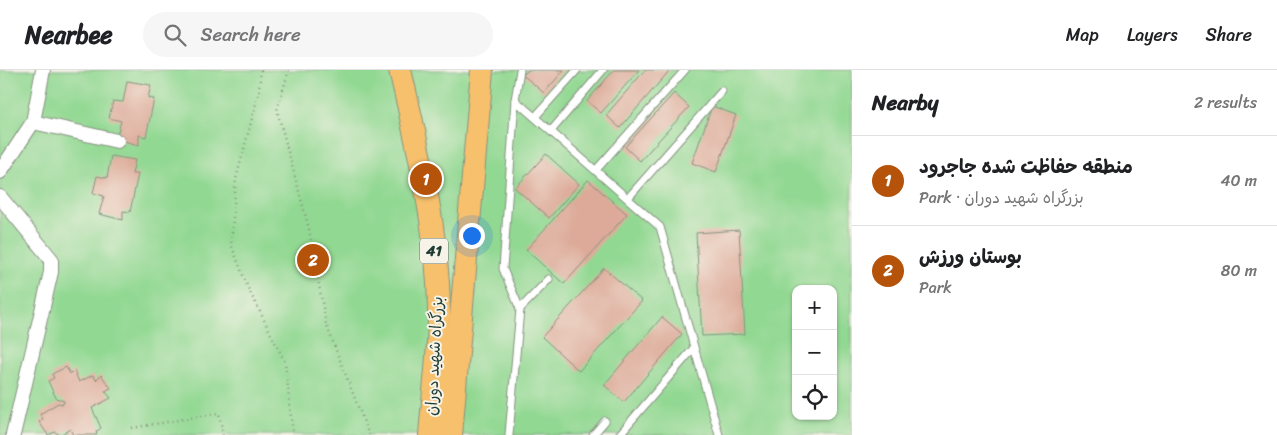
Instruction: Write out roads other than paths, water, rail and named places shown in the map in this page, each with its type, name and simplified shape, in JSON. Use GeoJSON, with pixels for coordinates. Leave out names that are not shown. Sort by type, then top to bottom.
{"type":"FeatureCollection","features":[{"type":"Feature","properties":{"kind":"highway","name":"بزرگراه شهید دوران"},"geometry":{"type":"LineString","coordinates":[[400,70],[424,185],[436,276],[439,313],[430,435]]}},
{"type":"Feature","properties":{"kind":"highway","name":"بزرگراه شهید دوران"},"geometry":{"type":"LineString","coordinates":[[451,435],[482,70]]}},
{"type":"Feature","properties":{"kind":"street"},"geometry":{"type":"LineString","coordinates":[[0,172],[33,122],[43,70]]}},
{"type":"Feature","properties":{"kind":"street"},"geometry":{"type":"LineString","coordinates":[[33,122],[117,141]]}},
{"type":"Feature","properties":{"kind":"street"},"geometry":{"type":"LineString","coordinates":[[0,197],[51,259],[50,272],[13,435]]}},
{"type":"Feature","properties":{"kind":"lane"},"geometry":{"type":"LineString","coordinates":[[509,435],[520,310],[503,269],[514,100],[520,70]]}},
{"type":"Feature","properties":{"kind":"lane"},"geometry":{"type":"LineString","coordinates":[[535,117],[577,70]]}},
{"type":"Feature","properties":{"kind":"lane"},"geometry":{"type":"LineString","coordinates":[[551,131],[603,70]]}},
{"type":"Feature","properties":{"kind":"lane"},"geometry":{"type":"LineString","coordinates":[[596,170],[685,70]]}},
{"type":"Feature","properties":{"kind":"lane"},"geometry":{"type":"LineString","coordinates":[[628,198],[722,91]]}},
{"type":"Feature","properties":{"kind":"lane"},"geometry":{"type":"LineString","coordinates":[[514,100],[660,227],[693,349],[719,435]]}},
{"type":"Feature","properties":{"kind":"lane"},"geometry":{"type":"LineString","coordinates":[[520,310],[549,279]]}},
{"type":"Feature","properties":{"kind":"lane"},"geometry":{"type":"LineString","coordinates":[[618,435],[693,349]]}},
{"type":"Feature","properties":{"kind":"lane"},"geometry":{"type":"LineString","coordinates":[[593,435],[605,422]]}},
{"type":"Feature","properties":{"kind":"place","name":"منطقه حفاظت شده جاجرود"},"geometry":{"type":"Point","coordinates":[426,179]}},
{"type":"Feature","properties":{"kind":"place","name":"بوستان ورزش"},"geometry":{"type":"Point","coordinates":[313,260]}}]}
